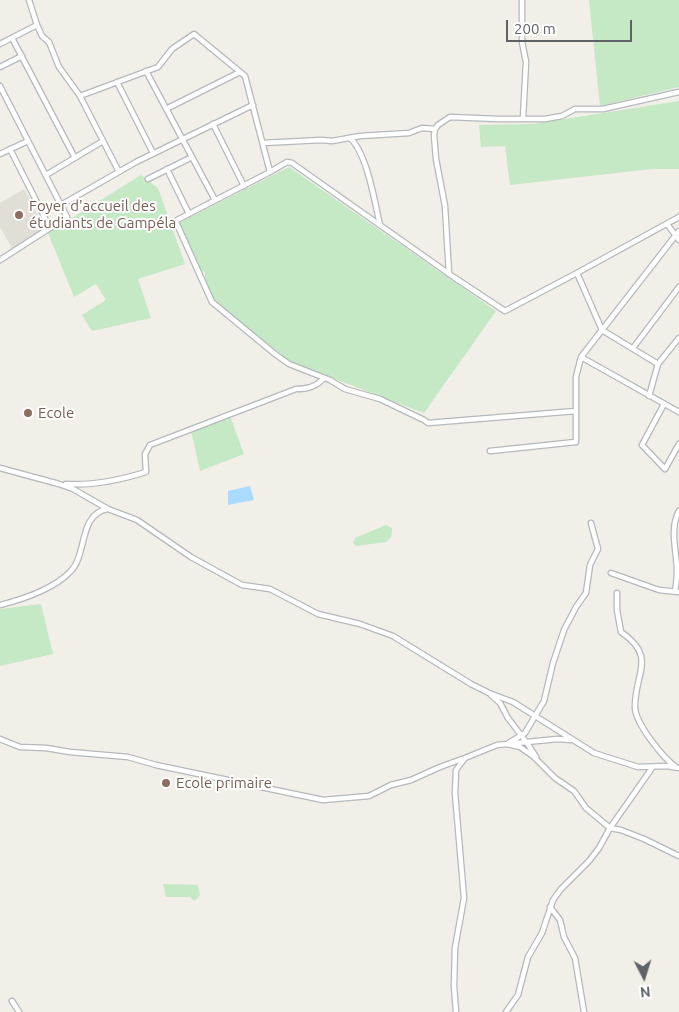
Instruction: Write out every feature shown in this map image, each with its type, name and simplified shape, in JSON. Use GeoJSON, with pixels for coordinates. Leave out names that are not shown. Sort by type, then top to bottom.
{"type":"FeatureCollection","features":[{"type":"Feature","properties":{"kind":"street"},"geometry":{"type":"LineString","coordinates":[[29,0],[42,36],[49,42],[59,67],[80,96],[119,172]]}},
{"type":"Feature","properties":{"kind":"street"},"geometry":{"type":"LineString","coordinates":[[522,0],[522,42],[526,68],[523,118]]}},
{"type":"Feature","properties":{"kind":"street"},"geometry":{"type":"LineString","coordinates":[[0,44],[37,25]]}},
{"type":"Feature","properties":{"kind":"street"},"geometry":{"type":"LineString","coordinates":[[80,96],[158,67],[172,50],[194,34],[245,76],[270,172]]}},
{"type":"Feature","properties":{"kind":"street"},"geometry":{"type":"LineString","coordinates":[[12,38],[75,158]]}},
{"type":"Feature","properties":{"kind":"street"},"geometry":{"type":"LineString","coordinates":[[0,67],[22,56]]}},
{"type":"Feature","properties":{"kind":"street"},"geometry":{"type":"LineString","coordinates":[[146,71],[215,200]]}},
{"type":"Feature","properties":{"kind":"street"},"geometry":{"type":"LineString","coordinates":[[166,109],[240,72]]}},
{"type":"Feature","properties":{"kind":"street"},"geometry":{"type":"LineString","coordinates":[[117,82],[153,153]]}},
{"type":"Feature","properties":{"kind":"street"},"geometry":{"type":"LineString","coordinates":[[0,86],[67,217],[0,260]]}},
{"type":"Feature","properties":{"kind":"street"},"geometry":{"type":"LineString","coordinates":[[449,274],[445,206],[436,159],[434,135],[435,129],[450,117],[545,119],[562,116],[575,110],[602,108],[679,92]]}},
{"type":"Feature","properties":{"kind":"street"},"geometry":{"type":"LineString","coordinates":[[62,205],[153,153],[253,105]]}},
{"type":"Feature","properties":{"kind":"street"},"geometry":{"type":"LineString","coordinates":[[213,124],[244,186]]}},
{"type":"Feature","properties":{"kind":"street"},"geometry":{"type":"LineString","coordinates":[[263,143],[332,141],[409,133],[422,128],[435,129]]}},
{"type":"Feature","properties":{"kind":"street"},"geometry":{"type":"LineString","coordinates":[[350,138],[356,143],[362,156],[373,192],[380,225]]}},
{"type":"Feature","properties":{"kind":"street"},"geometry":{"type":"LineString","coordinates":[[0,154],[28,141]]}},
{"type":"Feature","properties":{"kind":"street"},"geometry":{"type":"LineString","coordinates":[[46,175],[103,141]]}},
{"type":"Feature","properties":{"kind":"street"},"geometry":{"type":"LineString","coordinates":[[10,150],[50,228]]}},
{"type":"Feature","properties":{"kind":"street"},"geometry":{"type":"LineString","coordinates":[[148,179],[192,157]]}},
{"type":"Feature","properties":{"kind":"street"},"geometry":{"type":"LineString","coordinates":[[576,412],[428,423],[380,400],[345,389],[289,364],[212,302],[176,222],[287,162],[292,163],[449,274],[505,311],[679,217]]}},
{"type":"Feature","properties":{"kind":"street"},"geometry":{"type":"LineString","coordinates":[[167,170],[189,214]]}},
{"type":"Feature","properties":{"kind":"street"},"geometry":{"type":"LineString","coordinates":[[667,224],[679,240]]}},
{"type":"Feature","properties":{"kind":"street"},"geometry":{"type":"LineString","coordinates":[[490,451],[576,442],[576,377],[581,357],[679,231]]}},
{"type":"Feature","properties":{"kind":"street"},"geometry":{"type":"LineString","coordinates":[[577,273],[602,330],[658,364]]}},
{"type":"Feature","properties":{"kind":"street"},"geometry":{"type":"LineString","coordinates":[[633,348],[679,287]]}},
{"type":"Feature","properties":{"kind":"street"},"geometry":{"type":"LineString","coordinates":[[650,396],[658,364],[679,338]]}},
{"type":"Feature","properties":{"kind":"street"},"geometry":{"type":"LineString","coordinates":[[581,357],[679,412]]}},
{"type":"Feature","properties":{"kind":"street"},"geometry":{"type":"LineString","coordinates":[[59,484],[84,486],[146,472],[146,454],[150,445],[296,390],[310,388],[324,378]]}},
{"type":"Feature","properties":{"kind":"street"},"geometry":{"type":"LineString","coordinates":[[664,404],[642,445],[665,469],[679,444]]}},
{"type":"Feature","properties":{"kind":"street"},"geometry":{"type":"LineString","coordinates":[[0,468],[73,489],[108,508],[137,520],[191,557],[224,576],[249,587],[276,592],[318,614],[360,624],[393,636],[489,693],[500,702],[508,718],[527,742],[539,762]]}},
{"type":"Feature","properties":{"kind":"street"},"geometry":{"type":"LineString","coordinates":[[0,605],[40,592],[69,573],[78,559],[85,531],[95,514],[99,510],[108,508]]}},
{"type":"Feature","properties":{"kind":"street"},"geometry":{"type":"LineString","coordinates":[[611,574],[659,590],[677,592],[674,540],[676,516],[679,511]]}},
{"type":"Feature","properties":{"kind":"street"},"geometry":{"type":"LineString","coordinates":[[507,744],[522,735],[536,716],[547,693],[564,630],[571,615],[586,593],[590,566],[598,549],[591,523]]}},
{"type":"Feature","properties":{"kind":"street"},"geometry":{"type":"LineString","coordinates":[[617,593],[617,610],[622,632],[637,644],[641,653],[641,667],[635,705],[637,716],[670,765],[678,768]]}},
{"type":"Feature","properties":{"kind":"street"},"geometry":{"type":"LineString","coordinates":[[489,693],[513,702],[571,740],[600,756],[638,767],[652,768],[670,765],[679,761]]}},
{"type":"Feature","properties":{"kind":"street"},"geometry":{"type":"LineString","coordinates":[[0,739],[20,747],[128,757],[156,765],[323,800],[369,796],[391,785],[411,780],[497,745],[571,740]]}},
{"type":"Feature","properties":{"kind":"street"},"geometry":{"type":"LineString","coordinates":[[507,744],[520,747],[533,756],[555,778],[574,791],[586,808],[610,828],[644,839],[679,856]]}},
{"type":"Feature","properties":{"kind":"street"},"geometry":{"type":"LineString","coordinates":[[456,1012],[454,986],[456,948],[464,898],[455,793],[456,770],[464,758]]}},
{"type":"Feature","properties":{"kind":"street"},"geometry":{"type":"LineString","coordinates":[[506,1012],[518,995],[528,956],[542,933],[553,900],[561,889],[589,861],[652,768]]}},
{"type":"Feature","properties":{"kind":"street"},"geometry":{"type":"LineString","coordinates":[[550,907],[560,920],[564,937],[575,958],[584,1012]]}},
{"type":"Feature","properties":{"kind":"street"},"geometry":{"type":"LineString","coordinates":[[12,1002],[19,1012]]}},
{"type":"Feature","properties":{"kind":"shaded area","name":"Foyer d'accueil des étudiants de Gampéla"},"geometry":{"type":"Polygon","coordinates":[[[24,189],[45,229],[13,250],[0,227],[0,203],[24,189]]]}},
{"type":"Feature","properties":{"kind":"green space"},"geometry":{"type":"Polygon","coordinates":[[[589,0],[679,0],[679,87],[600,106],[589,0]]]}},
{"type":"Feature","properties":{"kind":"green space"},"geometry":{"type":"Polygon","coordinates":[[[679,101],[679,169],[652,169],[510,185],[505,146],[481,147],[479,125],[534,124],[679,101]]]}},
{"type":"Feature","properties":{"kind":"green space"},"geometry":{"type":"Polygon","coordinates":[[[289,167],[496,311],[424,413],[291,362],[213,300],[205,284],[205,272],[199,270],[179,223],[289,167]]]}},
{"type":"Feature","properties":{"kind":"green space"},"geometry":{"type":"Polygon","coordinates":[[[141,175],[158,188],[185,264],[138,279],[151,318],[92,331],[82,315],[106,300],[96,284],[74,297],[48,233],[141,175]]]}},
{"type":"Feature","properties":{"kind":"green space"},"geometry":{"type":"Polygon","coordinates":[[[230,416],[244,454],[200,471],[191,430],[230,416]]]}},
{"type":"Feature","properties":{"kind":"green space"},"geometry":{"type":"Polygon","coordinates":[[[386,525],[392,528],[391,536],[386,542],[356,546],[353,543],[355,538],[386,525]]]}},
{"type":"Feature","properties":{"kind":"green space"},"geometry":{"type":"Polygon","coordinates":[[[41,604],[53,654],[0,666],[0,609],[41,604]]]}},
{"type":"Feature","properties":{"kind":"green space"},"geometry":{"type":"Polygon","coordinates":[[[163,884],[198,885],[200,896],[194,901],[190,897],[166,897],[163,884]]]}},
{"type":"Feature","properties":{"kind":"water"},"geometry":{"type":"Polygon","coordinates":[[[250,486],[254,500],[228,505],[228,491],[250,486]]]}},
{"type":"Feature","properties":{"kind":"place","name":"Foyer d'accueil des étudiants de Gampéla"},"geometry":{"type":"Point","coordinates":[19,215]}},
{"type":"Feature","properties":{"kind":"place","name":"Ecole"},"geometry":{"type":"Point","coordinates":[28,413]}},
{"type":"Feature","properties":{"kind":"place","name":"Ecole primaire"},"geometry":{"type":"Point","coordinates":[166,783]}}]}
